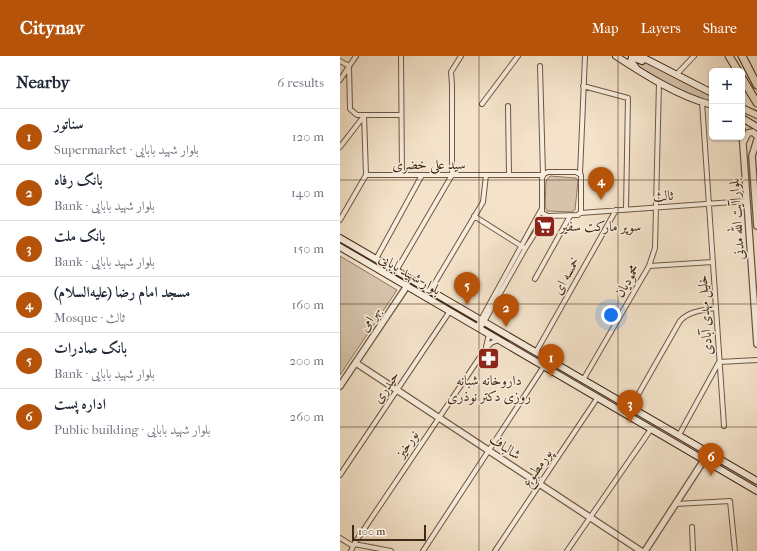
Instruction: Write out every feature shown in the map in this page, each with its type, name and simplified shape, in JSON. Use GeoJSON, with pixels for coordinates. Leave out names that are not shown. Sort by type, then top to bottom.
{"type":"FeatureCollection","features":[{"type":"Feature","properties":{"kind":"main road"},"geometry":{"type":"LineString","coordinates":[[616,56],[659,82],[709,104]]}},
{"type":"Feature","properties":{"kind":"main road"},"geometry":{"type":"LineString","coordinates":[[640,56],[709,92]]}},
{"type":"Feature","properties":{"kind":"main road"},"geometry":{"type":"LineString","coordinates":[[729,56],[736,68]]}},
{"type":"Feature","properties":{"kind":"main road"},"geometry":{"type":"LineString","coordinates":[[742,56],[757,85]]}},
{"type":"Feature","properties":{"kind":"main road"},"geometry":{"type":"LineString","coordinates":[[639,71],[631,61],[632,57],[666,73],[678,76]]}},
{"type":"Feature","properties":{"kind":"main road"},"geometry":{"type":"LineString","coordinates":[[745,83],[757,103]]}},
{"type":"Feature","properties":{"kind":"main road"},"geometry":{"type":"LineString","coordinates":[[745,109],[757,115]]}},
{"type":"Feature","properties":{"kind":"main road"},"geometry":{"type":"LineString","coordinates":[[745,120],[757,127]]}},
{"type":"Feature","properties":{"kind":"main road","name":"بلوار شهید بابایی"},"geometry":{"type":"LineString","coordinates":[[340,238],[757,481]]}},
{"type":"Feature","properties":{"kind":"main road","name":"بلوار شهید بابایی"},"geometry":{"type":"LineString","coordinates":[[340,247],[757,491]]}},
{"type":"Feature","properties":{"kind":"main road"},"geometry":{"type":"LineString","coordinates":[[750,477],[757,473]]}},
{"type":"Feature","properties":{"kind":"street"},"geometry":{"type":"LineString","coordinates":[[340,80],[356,56]]}},
{"type":"Feature","properties":{"kind":"street"},"geometry":{"type":"LineString","coordinates":[[401,56],[402,175]]}},
{"type":"Feature","properties":{"kind":"street"},"geometry":{"type":"LineString","coordinates":[[396,271],[452,175],[451,72],[461,56]]}},
{"type":"Feature","properties":{"kind":"street"},"geometry":{"type":"LineString","coordinates":[[482,104],[518,56]]}},
{"type":"Feature","properties":{"kind":"street"},"geometry":{"type":"LineString","coordinates":[[546,216],[576,216],[580,213],[582,178],[580,174],[585,56]]}},
{"type":"Feature","properties":{"kind":"street"},"geometry":{"type":"LineString","coordinates":[[678,76],[694,56]]}},
{"type":"Feature","properties":{"kind":"street"},"geometry":{"type":"LineString","coordinates":[[340,61],[349,66]]}},
{"type":"Feature","properties":{"kind":"street"},"geometry":{"type":"LineString","coordinates":[[349,66],[350,109],[357,115],[402,115]]}},
{"type":"Feature","properties":{"kind":"street"},"geometry":{"type":"LineString","coordinates":[[479,328],[524,247],[541,210],[543,175],[540,66]]}},
{"type":"Feature","properties":{"kind":"street","name":"محمودیان"},"geometry":{"type":"LineString","coordinates":[[584,380],[648,266],[655,248],[659,82]]}},
{"type":"Feature","properties":{"kind":"street"},"geometry":{"type":"LineString","coordinates":[[583,86],[628,98],[626,209]]}},
{"type":"Feature","properties":{"kind":"street"},"geometry":{"type":"LineString","coordinates":[[702,102],[709,106]]}},
{"type":"Feature","properties":{"kind":"street","name":"خلیل مهدی آبادی"},"geometry":{"type":"LineString","coordinates":[[702,102],[724,426]]}},
{"type":"Feature","properties":{"kind":"street"},"geometry":{"type":"LineString","coordinates":[[508,106],[509,175]]}},
{"type":"Feature","properties":{"kind":"street"},"geometry":{"type":"LineString","coordinates":[[340,147],[364,115]]}},
{"type":"Feature","properties":{"kind":"street"},"geometry":{"type":"LineString","coordinates":[[340,220],[366,175],[364,115]]}},
{"type":"Feature","properties":{"kind":"street"},"geometry":{"type":"LineString","coordinates":[[743,141],[748,133],[753,132],[757,136]]}},
{"type":"Feature","properties":{"kind":"street","name":"بلوار آیت الله مدنی"},"geometry":{"type":"LineString","coordinates":[[757,140],[752,156],[757,226]]}},
{"type":"Feature","properties":{"kind":"street","name":"بلوار آیت الله مدنی"},"geometry":{"type":"LineString","coordinates":[[743,141],[747,200],[754,263],[757,344]]}},
{"type":"Feature","properties":{"kind":"street"},"geometry":{"type":"LineString","coordinates":[[543,175],[548,172],[576,172],[580,174]]}},
{"type":"Feature","properties":{"kind":"street","name":"سید علی خضری"},"geometry":{"type":"LineString","coordinates":[[366,175],[543,175]]}},
{"type":"Feature","properties":{"kind":"street"},"geometry":{"type":"LineString","coordinates":[[376,259],[422,175]]}},
{"type":"Feature","properties":{"kind":"street"},"geometry":{"type":"LineString","coordinates":[[430,291],[483,202],[486,175]]}},
{"type":"Feature","properties":{"kind":"street","name":"ثالث"},"geometry":{"type":"LineString","coordinates":[[580,213],[747,200]]}},
{"type":"Feature","properties":{"kind":"street"},"geometry":{"type":"LineString","coordinates":[[541,210],[546,216]]}},
{"type":"Feature","properties":{"kind":"street","name":"خمسه ای"},"geometry":{"type":"LineString","coordinates":[[536,352],[616,210]]}},
{"type":"Feature","properties":{"kind":"street"},"geometry":{"type":"LineString","coordinates":[[474,216],[524,247]]}},
{"type":"Feature","properties":{"kind":"street"},"geometry":{"type":"LineString","coordinates":[[524,247],[546,216]]}},
{"type":"Feature","properties":{"kind":"street"},"geometry":{"type":"LineString","coordinates":[[535,279],[570,216]]}},
{"type":"Feature","properties":{"kind":"street"},"geometry":{"type":"LineString","coordinates":[[648,266],[712,262]]}},
{"type":"Feature","properties":{"kind":"street","name":"بهرامی"},"geometry":{"type":"LineString","coordinates":[[340,386],[407,286]]}},
{"type":"Feature","properties":{"kind":"street"},"geometry":{"type":"LineString","coordinates":[[631,407],[680,321],[685,316],[692,313],[716,308]]}},
{"type":"Feature","properties":{"kind":"street","name":"حیدری"},"geometry":{"type":"LineString","coordinates":[[340,475],[450,311]]}},
{"type":"Feature","properties":{"kind":"street"},"geometry":{"type":"LineString","coordinates":[[484,351],[489,334]]}},
{"type":"Feature","properties":{"kind":"street"},"geometry":{"type":"LineString","coordinates":[[484,351],[491,343],[498,340]]}},
{"type":"Feature","properties":{"kind":"street","name":"نورخیز"},"geometry":{"type":"LineString","coordinates":[[353,547],[484,351]]}},
{"type":"Feature","properties":{"kind":"street"},"geometry":{"type":"LineString","coordinates":[[679,435],[719,362],[757,360]]}},
{"type":"Feature","properties":{"kind":"street","name":"شالباف"},"geometry":{"type":"LineString","coordinates":[[356,363],[641,551]]}},
{"type":"Feature","properties":{"kind":"street"},"geometry":{"type":"LineString","coordinates":[[423,551],[544,366]]}},
{"type":"Feature","properties":{"kind":"street","name":"پورمطبوع"},"geometry":{"type":"LineString","coordinates":[[496,551],[539,484],[598,398]]}},
{"type":"Feature","properties":{"kind":"street"},"geometry":{"type":"LineString","coordinates":[[567,551],[651,429]]}},
{"type":"Feature","properties":{"kind":"street"},"geometry":{"type":"LineString","coordinates":[[645,551],[704,460]]}},
{"type":"Feature","properties":{"kind":"street"},"geometry":{"type":"LineString","coordinates":[[676,504],[730,501],[735,551]]}},
{"type":"Feature","properties":{"kind":"street"},"geometry":{"type":"LineString","coordinates":[[692,527],[693,551]]}},
{"type":"Feature","properties":{"kind":"street"},"geometry":{"type":"LineString","coordinates":[[340,538],[353,547],[391,551]]}},
{"type":"Feature","properties":{"kind":"shaded area"},"geometry":{"type":"Polygon","coordinates":[[[636,57],[709,92],[709,104],[639,71],[631,59],[636,57]]]}},
{"type":"Feature","properties":{"kind":"shaded area"},"geometry":{"type":"Polygon","coordinates":[[[550,176],[576,178],[578,181],[575,210],[572,212],[547,211],[545,207],[546,181],[550,176]]]}},
{"type":"Feature","properties":{"kind":"shaded area"},"geometry":{"type":"Polygon","coordinates":[[[340,256],[397,290],[340,375],[340,256]]]}},
{"type":"Feature","properties":{"kind":"place","name":"مسجد امام رضا (علیه‌السلام)"},"geometry":{"type":"Point","coordinates":[601,200]}},
{"type":"Feature","properties":{"kind":"place","name":"سوپر مارکت سفیر"},"geometry":{"type":"Point","coordinates":[545,226]}},
{"type":"Feature","properties":{"kind":"place","name":"بانک صادرات"},"geometry":{"type":"Point","coordinates":[467,305]}},
{"type":"Feature","properties":{"kind":"place","name":"بانک رفاه"},"geometry":{"type":"Point","coordinates":[506,327]}},
{"type":"Feature","properties":{"kind":"place","name":"داروخانه شبانه روزی دکتر نوذری"},"geometry":{"type":"Point","coordinates":[489,358]}},
{"type":"Feature","properties":{"kind":"place","name":"سناتور"},"geometry":{"type":"Point","coordinates":[551,377]}},
{"type":"Feature","properties":{"kind":"place","name":"بانک ملت"},"geometry":{"type":"Point","coordinates":[630,423]}},
{"type":"Feature","properties":{"kind":"place","name":"اداره پست"},"geometry":{"type":"Point","coordinates":[711,476]}}]}
